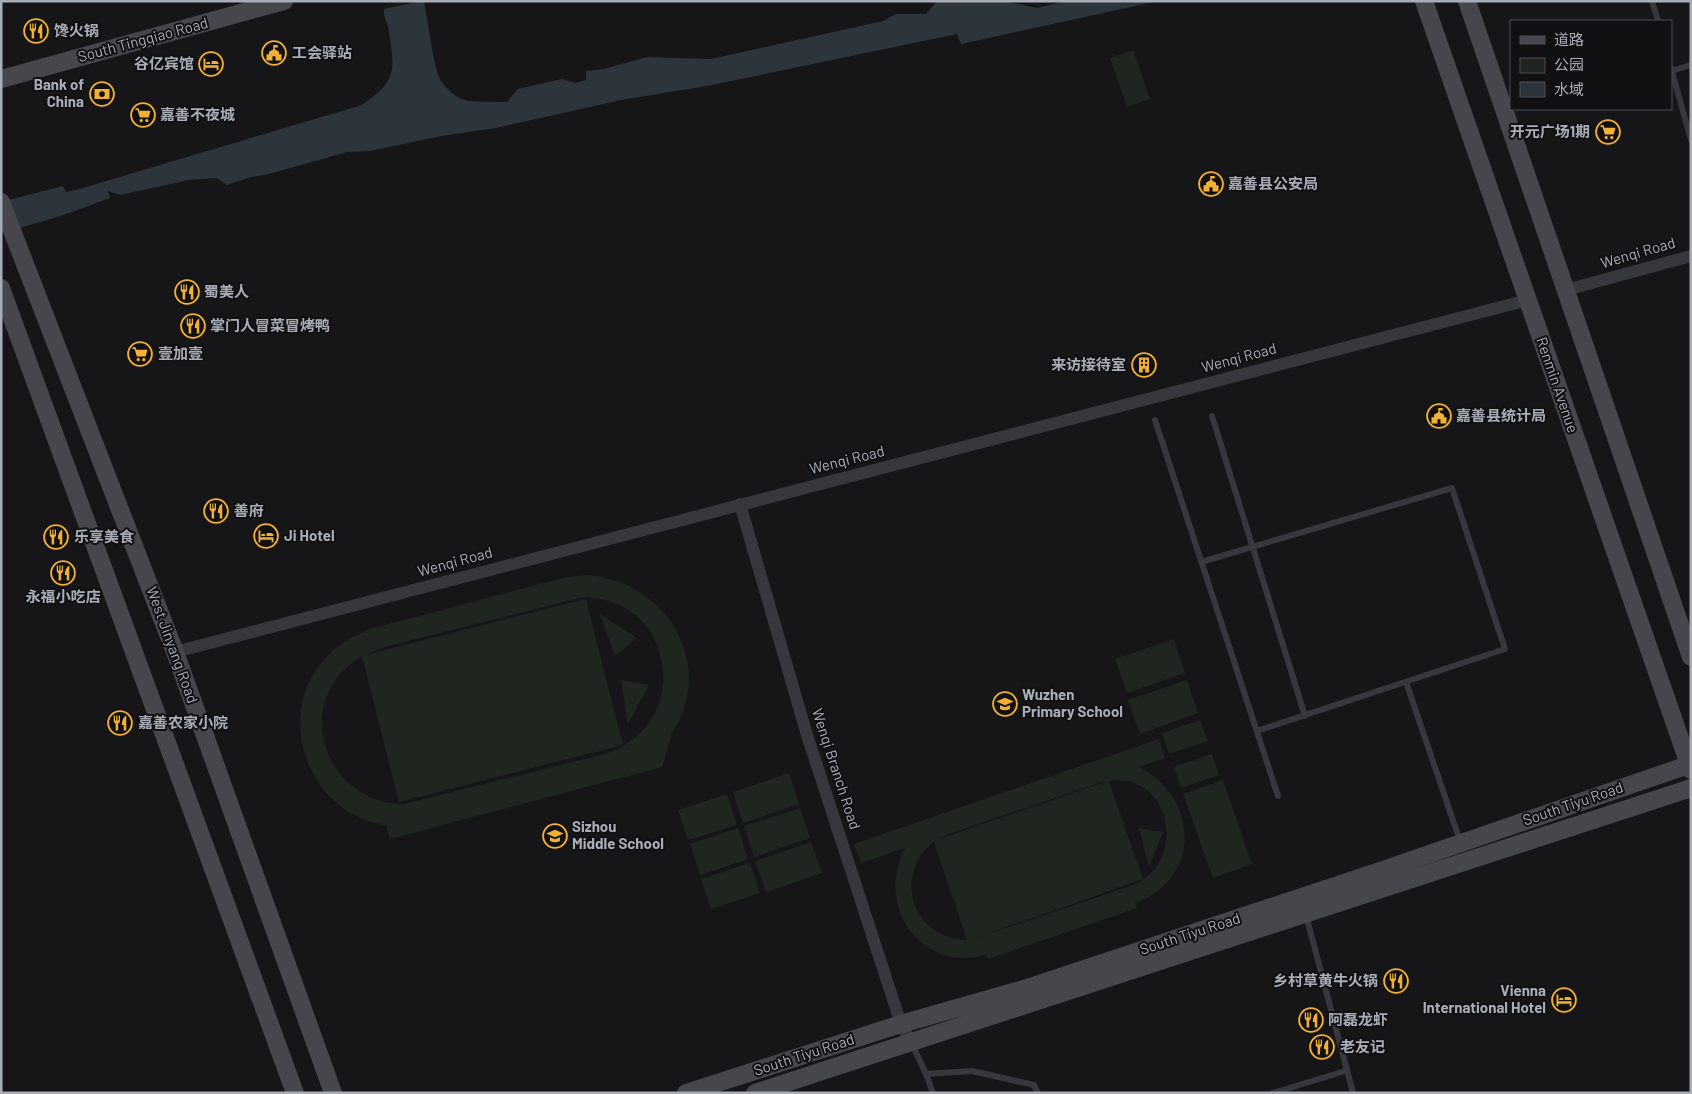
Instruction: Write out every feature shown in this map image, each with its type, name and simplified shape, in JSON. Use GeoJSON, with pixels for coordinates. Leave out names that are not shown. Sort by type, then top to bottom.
{"type":"FeatureCollection","features":[{"type":"Feature","properties":{"kind":"main road","name":"South Tingqiao Road"},"geometry":{"type":"LineString","coordinates":[[1,79],[284,1]]}},
{"type":"Feature","properties":{"kind":"main road","name":"Renmin Avenue"},"geometry":{"type":"LineString","coordinates":[[1424,1],[1690,766]]}},
{"type":"Feature","properties":{"kind":"main road"},"geometry":{"type":"LineString","coordinates":[[1468,1],[1691,657]]}},
{"type":"Feature","properties":{"kind":"main road","name":"West Jinyang Road"},"geometry":{"type":"LineString","coordinates":[[1,202],[175,652],[333,1093]]}},
{"type":"Feature","properties":{"kind":"main road"},"geometry":{"type":"LineString","coordinates":[[1,288],[295,1093]]}},
{"type":"Feature","properties":{"kind":"main road","name":"South Tiyu Road"},"geometry":{"type":"LineString","coordinates":[[686,1093],[902,1024],[1033,986],[1690,766]]}},
{"type":"Feature","properties":{"kind":"main road","name":"South Tiyu Road"},"geometry":{"type":"LineString","coordinates":[[755,1093],[1691,788]]}},
{"type":"Feature","properties":{"kind":"street","name":"Wenqi Road"},"geometry":{"type":"LineString","coordinates":[[1566,290],[1691,256]]}},
{"type":"Feature","properties":{"kind":"street","name":"Wenqi Road"},"geometry":{"type":"LineString","coordinates":[[175,652],[1528,300]]}},
{"type":"Feature","properties":{"kind":"street","name":"Wenqi Branch Road"},"geometry":{"type":"LineString","coordinates":[[740,504],[807,735],[902,1024],[910,1041]]}},
{"type":"Feature","properties":{"kind":"lane"},"geometry":{"type":"LineString","coordinates":[[1652,1],[1658,20]]}},
{"type":"Feature","properties":{"kind":"lane"},"geometry":{"type":"LineString","coordinates":[[1672,70],[1691,65]]}},
{"type":"Feature","properties":{"kind":"lane"},"geometry":{"type":"LineString","coordinates":[[1672,74],[1691,140]]}},
{"type":"Feature","properties":{"kind":"lane"},"geometry":{"type":"LineString","coordinates":[[1212,416],[1305,716]]}},
{"type":"Feature","properties":{"kind":"lane"},"geometry":{"type":"LineString","coordinates":[[1155,420],[1278,796]]}},
{"type":"Feature","properties":{"kind":"lane"},"geometry":{"type":"LineString","coordinates":[[1202,562],[1452,488],[1505,649],[1257,731]]}},
{"type":"Feature","properties":{"kind":"lane"},"geometry":{"type":"LineString","coordinates":[[1406,682],[1461,843]]}},
{"type":"Feature","properties":{"kind":"lane"},"geometry":{"type":"LineString","coordinates":[[1306,914],[1345,1071],[1353,1093]]}},
{"type":"Feature","properties":{"kind":"lane"},"geometry":{"type":"LineString","coordinates":[[910,1041],[926,1074],[932,1093]]}},
{"type":"Feature","properties":{"kind":"lane"},"geometry":{"type":"LineString","coordinates":[[926,1074],[972,1071],[1034,1085],[1038,1093]]}},
{"type":"Feature","properties":{"kind":"lane"},"geometry":{"type":"LineString","coordinates":[[1273,1093],[1345,1071]]}},
{"type":"Feature","properties":{"kind":"lane"},"geometry":{"type":"LineString","coordinates":[[1301,1084],[1304,1093]]}},
{"type":"Feature","properties":{"kind":"green space"},"geometry":{"type":"Polygon","coordinates":[[[1133,50],[1150,99],[1127,107],[1110,58],[1133,50]]]}},
{"type":"Feature","properties":{"kind":"green space"},"geometry":{"type":"Polygon","coordinates":[[[589,575],[617,581],[642,594],[662,611],[678,633],[687,657],[689,683],[684,710],[670,736],[672,735],[662,767],[390,839],[386,825],[361,818],[339,805],[322,787],[309,765],[302,741],[300,715],[306,690],[318,667],[338,646],[354,636],[381,626],[567,577],[589,575]],[[579,598],[385,647],[365,655],[586,599],[623,744],[634,738],[653,716],[662,690],[662,662],[653,637],[636,616],[611,602],[579,598]],[[362,656],[340,675],[327,697],[322,721],[325,745],[335,768],[352,786],[375,799],[403,804],[605,754],[621,746],[399,802],[362,656]]]}},
{"type":"Feature","properties":{"kind":"green space"},"geometry":{"type":"Polygon","coordinates":[[[600,614],[637,638],[615,656],[600,614]]]}},
{"type":"Feature","properties":{"kind":"green space"},"geometry":{"type":"Polygon","coordinates":[[[1174,639],[1185,673],[1127,693],[1115,659],[1174,639]]]}},
{"type":"Feature","properties":{"kind":"green space"},"geometry":{"type":"Polygon","coordinates":[[[621,680],[649,685],[628,724],[621,680]]]}},
{"type":"Feature","properties":{"kind":"green space"},"geometry":{"type":"Polygon","coordinates":[[[1187,680],[1198,713],[1140,734],[1128,700],[1187,680]]]}},
{"type":"Feature","properties":{"kind":"green space"},"geometry":{"type":"Polygon","coordinates":[[[1200,720],[1208,741],[1169,754],[1162,733],[1200,720]]]}},
{"type":"Feature","properties":{"kind":"green space"},"geometry":{"type":"Polygon","coordinates":[[[1159,739],[1165,758],[1139,767],[1159,780],[1173,798],[1182,817],[1185,837],[1182,857],[1172,876],[1157,891],[1135,903],[1137,908],[988,959],[986,955],[962,958],[941,954],[923,944],[910,930],[900,912],[896,892],[897,870],[905,848],[861,863],[854,844],[1159,739]],[[1105,781],[949,834],[939,839],[1105,781]],[[1109,781],[1143,878],[1151,873],[1162,857],[1166,838],[1165,820],[1158,803],[1146,790],[1130,782],[1109,781]],[[934,842],[920,856],[913,872],[914,904],[922,918],[933,929],[948,937],[967,940],[934,842]],[[1141,880],[971,940],[1133,885],[1141,880]]]}},
{"type":"Feature","properties":{"kind":"green space"},"geometry":{"type":"Polygon","coordinates":[[[1212,754],[1219,775],[1181,788],[1174,767],[1212,754]]]}},
{"type":"Feature","properties":{"kind":"green space"},"geometry":{"type":"Polygon","coordinates":[[[789,773],[799,804],[743,823],[733,792],[789,773]]]}},
{"type":"Feature","properties":{"kind":"green space"},"geometry":{"type":"Polygon","coordinates":[[[1223,780],[1252,864],[1213,878],[1183,794],[1223,780]]]}},
{"type":"Feature","properties":{"kind":"green space"},"geometry":{"type":"Polygon","coordinates":[[[727,794],[737,825],[688,840],[678,810],[727,794]]]}},
{"type":"Feature","properties":{"kind":"green space"},"geometry":{"type":"Polygon","coordinates":[[[800,808],[810,838],[754,857],[744,826],[800,808]]]}},
{"type":"Feature","properties":{"kind":"green space"},"geometry":{"type":"Polygon","coordinates":[[[738,828],[748,859],[700,875],[690,844],[738,828]]]}},
{"type":"Feature","properties":{"kind":"green space"},"geometry":{"type":"Polygon","coordinates":[[[1139,828],[1163,832],[1149,867],[1139,828]]]}},
{"type":"Feature","properties":{"kind":"green space"},"geometry":{"type":"Polygon","coordinates":[[[811,842],[822,873],[766,892],[755,861],[811,842]]]}},
{"type":"Feature","properties":{"kind":"green space"},"geometry":{"type":"Polygon","coordinates":[[[750,863],[760,893],[711,909],[701,879],[750,863]]]}},
{"type":"Feature","properties":{"kind":"water"},"geometry":{"type":"Polygon","coordinates":[[[424,1],[434,59],[443,84],[461,99],[479,102],[507,102],[518,89],[562,79],[576,83],[586,80],[586,71],[604,69],[647,57],[711,59],[883,21],[896,14],[926,14],[937,1],[1004,1],[1037,8],[1066,1],[1158,1],[961,44],[957,34],[707,86],[621,100],[496,128],[441,136],[370,151],[347,152],[227,185],[217,178],[189,180],[120,195],[108,191],[110,198],[58,217],[1,233],[1,202],[63,186],[66,192],[76,190],[362,105],[382,89],[388,82],[391,74],[392,56],[384,9],[424,1]]]}},
{"type":"Feature","properties":{"kind":"place","name":"馋火锅"},"geometry":{"type":"Point","coordinates":[36,31]}},
{"type":"Feature","properties":{"kind":"place","name":"工会驿站"},"geometry":{"type":"Point","coordinates":[274,53]}},
{"type":"Feature","properties":{"kind":"place","name":"谷亿宾馆"},"geometry":{"type":"Point","coordinates":[211,64]}},
{"type":"Feature","properties":{"kind":"place","name":"Bank of China"},"geometry":{"type":"Point","coordinates":[102,94]}},
{"type":"Feature","properties":{"kind":"place","name":"嘉善不夜城"},"geometry":{"type":"Point","coordinates":[143,115]}},
{"type":"Feature","properties":{"kind":"place","name":"开元广场1期"},"geometry":{"type":"Point","coordinates":[1608,132]}},
{"type":"Feature","properties":{"kind":"place","name":"嘉善县公安局"},"geometry":{"type":"Point","coordinates":[1211,184]}},
{"type":"Feature","properties":{"kind":"place","name":"蜀美人"},"geometry":{"type":"Point","coordinates":[187,292]}},
{"type":"Feature","properties":{"kind":"place","name":"掌门人冒菜冒烤鸭"},"geometry":{"type":"Point","coordinates":[193,326]}},
{"type":"Feature","properties":{"kind":"place","name":"壹加壹"},"geometry":{"type":"Point","coordinates":[140,354]}},
{"type":"Feature","properties":{"kind":"place","name":"来访接待室"},"geometry":{"type":"Point","coordinates":[1144,365]}},
{"type":"Feature","properties":{"kind":"place","name":"嘉善县统计局"},"geometry":{"type":"Point","coordinates":[1439,416]}},
{"type":"Feature","properties":{"kind":"place","name":"善府"},"geometry":{"type":"Point","coordinates":[216,511]}},
{"type":"Feature","properties":{"kind":"place","name":"Ji Hotel"},"geometry":{"type":"Point","coordinates":[266,536]}},
{"type":"Feature","properties":{"kind":"place","name":"乐享美食"},"geometry":{"type":"Point","coordinates":[56,537]}},
{"type":"Feature","properties":{"kind":"place","name":"永福小吃店"},"geometry":{"type":"Point","coordinates":[63,573]}},
{"type":"Feature","properties":{"kind":"place","name":"Wuzhen Primary School"},"geometry":{"type":"Point","coordinates":[1005,704]}},
{"type":"Feature","properties":{"kind":"place","name":"嘉善农家小院"},"geometry":{"type":"Point","coordinates":[120,723]}},
{"type":"Feature","properties":{"kind":"place","name":"Sizhou Middle School"},"geometry":{"type":"Point","coordinates":[555,836]}},
{"type":"Feature","properties":{"kind":"place","name":"乡村草黄牛火锅"},"geometry":{"type":"Point","coordinates":[1396,981]}},
{"type":"Feature","properties":{"kind":"place","name":"Vienna International Hotel"},"geometry":{"type":"Point","coordinates":[1564,1000]}},
{"type":"Feature","properties":{"kind":"place","name":"阿磊龙虾"},"geometry":{"type":"Point","coordinates":[1311,1020]}},
{"type":"Feature","properties":{"kind":"place","name":"老友记"},"geometry":{"type":"Point","coordinates":[1322,1047]}}]}
